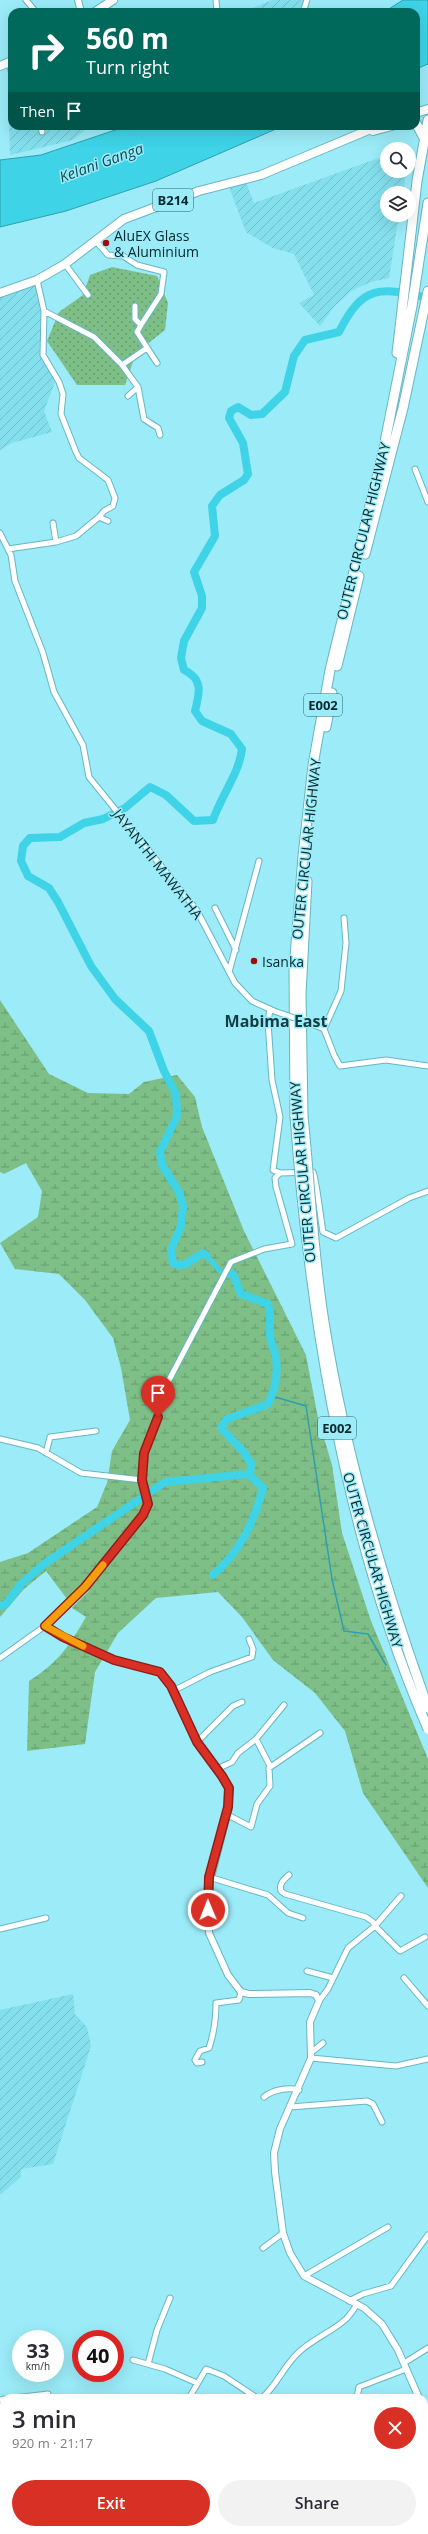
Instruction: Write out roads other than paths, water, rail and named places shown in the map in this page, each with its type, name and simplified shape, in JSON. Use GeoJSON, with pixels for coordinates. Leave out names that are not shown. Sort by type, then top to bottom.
{"type":"FeatureCollection","features":[{"type":"Feature","properties":{"kind":"highway"},"geometry":{"type":"LineString","coordinates":[[392,406],[417,181],[428,120]]}},
{"type":"Feature","properties":{"kind":"highway"},"geometry":{"type":"LineString","coordinates":[[420,130],[424,138]]}},
{"type":"Feature","properties":{"kind":"highway","name":"OUTER CIRCULAR HIGHWAY"},"geometry":{"type":"LineString","coordinates":[[428,203],[412,306],[376,487],[336,671],[306,856],[299,1116],[308,1259],[321,1353],[358,1520],[392,1634],[428,1730]]}},
{"type":"Feature","properties":{"kind":"highway","name":"OUTER CIRCULAR HIGHWAY"},"geometry":{"type":"LineString","coordinates":[[360,558],[402,408],[428,291]]}},
{"type":"Feature","properties":{"kind":"highway"},"geometry":{"type":"LineString","coordinates":[[402,408],[428,322]]}},
{"type":"Feature","properties":{"kind":"highway","name":"OUTER CIRCULAR HIGHWAY"},"geometry":{"type":"LineString","coordinates":[[299,1116],[317,1265],[331,1359],[367,1518],[390,1599],[428,1708]]}},
{"type":"Feature","properties":{"kind":"main road"},"geometry":{"type":"LineString","coordinates":[[100,8],[113,0]]}},
{"type":"Feature","properties":{"kind":"main road","name":"B214"},"geometry":{"type":"LineString","coordinates":[[0,293],[37,280],[65,264],[94,240],[124,219],[199,191],[260,175],[369,130]]}},
{"type":"Feature","properties":{"kind":"main road","name":"B214"},"geometry":{"type":"LineString","coordinates":[[360,134],[376,130]]}},
{"type":"Feature","properties":{"kind":"street"},"geometry":{"type":"LineString","coordinates":[[26,0],[33,8]]}},
{"type":"Feature","properties":{"kind":"street"},"geometry":{"type":"LineString","coordinates":[[94,240],[108,255],[123,256],[137,265],[164,272],[161,294],[136,332],[157,363]]}},
{"type":"Feature","properties":{"kind":"street"},"geometry":{"type":"LineString","coordinates":[[65,264],[88,295]]}},
{"type":"Feature","properties":{"kind":"street"},"geometry":{"type":"LineString","coordinates":[[8,549],[56,542],[76,536],[100,517],[104,511],[113,506],[115,498],[108,480],[79,458],[61,414],[63,394],[59,382],[43,355],[44,311],[37,280]]}},
{"type":"Feature","properties":{"kind":"street"},"geometry":{"type":"LineString","coordinates":[[134,306],[135,319],[141,325]]}},
{"type":"Feature","properties":{"kind":"street"},"geometry":{"type":"LineString","coordinates":[[44,311],[94,337],[122,365],[138,387],[144,419],[158,428],[160,435]]}},
{"type":"Feature","properties":{"kind":"street"},"geometry":{"type":"LineString","coordinates":[[122,365],[147,348]]}},
{"type":"Feature","properties":{"kind":"street"},"geometry":{"type":"LineString","coordinates":[[128,396],[138,387]]}},
{"type":"Feature","properties":{"kind":"street"},"geometry":{"type":"LineString","coordinates":[[414,469],[428,502]]}},
{"type":"Feature","properties":{"kind":"street"},"geometry":{"type":"LineString","coordinates":[[100,517],[108,520]]}},
{"type":"Feature","properties":{"kind":"street"},"geometry":{"type":"LineString","coordinates":[[52,523],[56,542]]}},
{"type":"Feature","properties":{"kind":"street","name":"JAYANTHI MAWATHA"},"geometry":{"type":"LineString","coordinates":[[0,533],[8,549],[15,581],[43,653],[54,692],[83,746],[89,777],[196,909],[235,983],[252,1001],[324,1029]]}},
{"type":"Feature","properties":{"kind":"street"},"geometry":{"type":"LineString","coordinates":[[229,972],[259,861]]}},
{"type":"Feature","properties":{"kind":"street"},"geometry":{"type":"LineString","coordinates":[[215,908],[236,950]]}},
{"type":"Feature","properties":{"kind":"street"},"geometry":{"type":"LineString","coordinates":[[344,918],[346,943],[341,991],[324,1029],[340,1066],[386,1060],[428,1066]]}},
{"type":"Feature","properties":{"kind":"street"},"geometry":{"type":"LineString","coordinates":[[272,1010],[268,1022],[272,1080],[280,1117],[273,1170],[280,1173],[313,1172],[316,1179],[316,1198],[323,1232],[336,1238],[409,1198],[428,1191]]}},
{"type":"Feature","properties":{"kind":"street"},"geometry":{"type":"LineString","coordinates":[[0,1658],[45,1626],[85,1587],[143,1515],[148,1504],[143,1482],[145,1448],[168,1382],[231,1262],[264,1249],[292,1244],[276,1187],[275,1178],[280,1173]]}},
{"type":"Feature","properties":{"kind":"street"},"geometry":{"type":"LineString","coordinates":[[46,1453],[50,1437],[96,1431]]}},
{"type":"Feature","properties":{"kind":"street"},"geometry":{"type":"LineString","coordinates":[[0,1439],[26,1444],[46,1453],[81,1473],[143,1482]]}},
{"type":"Feature","properties":{"kind":"street"},"geometry":{"type":"LineString","coordinates":[[45,1626],[63,1637],[114,1660],[160,1672],[173,1691],[197,1742],[229,1788],[226,1814],[209,1877],[208,1888],[209,1933],[228,1975],[241,1992],[249,1994],[310,1993],[316,1995],[319,2001]]}},
{"type":"Feature","properties":{"kind":"street"},"geometry":{"type":"LineString","coordinates":[[173,1691],[210,1672],[252,1657],[254,1649],[249,1639]]}},
{"type":"Feature","properties":{"kind":"street"},"geometry":{"type":"LineString","coordinates":[[197,1742],[233,1706],[242,1702]]}},
{"type":"Feature","properties":{"kind":"street"},"geometry":{"type":"LineString","coordinates":[[217,1769],[232,1762],[238,1753],[256,1739],[284,1705]]}},
{"type":"Feature","properties":{"kind":"street"},"geometry":{"type":"LineString","coordinates":[[226,1814],[251,1827],[257,1804],[270,1786],[268,1771],[270,1766],[320,1733]]}},
{"type":"Feature","properties":{"kind":"street"},"geometry":{"type":"LineString","coordinates":[[256,1739],[270,1766]]}},
{"type":"Feature","properties":{"kind":"street"},"geometry":{"type":"LineString","coordinates":[[289,1875],[283,1880],[280,1887],[281,1891],[285,1894],[366,1917],[373,1922],[375,1926],[400,1951],[425,1937]]}},
{"type":"Feature","properties":{"kind":"street"},"geometry":{"type":"LineString","coordinates":[[209,1877],[268,1895],[288,1913],[302,1918]]}},
{"type":"Feature","properties":{"kind":"street"},"geometry":{"type":"LineString","coordinates":[[401,1896],[375,1926],[351,1944],[328,1989],[319,2001],[310,2022],[313,2051],[299,2090],[280,2129],[274,2153],[274,2172],[283,2233],[290,2253],[304,2276],[357,2304],[373,2315],[382,2324],[392,2338],[417,2394]]}},
{"type":"Feature","properties":{"kind":"street"},"geometry":{"type":"LineString","coordinates":[[0,1929],[46,1918]]}},
{"type":"Feature","properties":{"kind":"street"},"geometry":{"type":"LineString","coordinates":[[307,1971],[333,1978]]}},
{"type":"Feature","properties":{"kind":"street"},"geometry":{"type":"LineString","coordinates":[[404,1978],[428,2006]]}},
{"type":"Feature","properties":{"kind":"street"},"geometry":{"type":"LineString","coordinates":[[202,2062],[197,2063],[195,2060],[200,2050],[209,2048],[212,2040],[216,2023],[216,2003],[239,2000],[241,1992]]}},
{"type":"Feature","properties":{"kind":"street"},"geometry":{"type":"LineString","coordinates":[[313,2051],[323,2043]]}},
{"type":"Feature","properties":{"kind":"street"},"geometry":{"type":"LineString","coordinates":[[311,2058],[396,2066],[428,2059]]}},
{"type":"Feature","properties":{"kind":"street"},"geometry":{"type":"LineString","coordinates":[[264,2097],[289,2087],[299,2090]]}},
{"type":"Feature","properties":{"kind":"street"},"geometry":{"type":"LineString","coordinates":[[290,2107],[367,2101],[373,2104],[382,2122]]}},
{"type":"Feature","properties":{"kind":"street"},"geometry":{"type":"LineString","coordinates":[[304,2276],[388,2227]]}},
{"type":"Feature","properties":{"kind":"street"},"geometry":{"type":"LineString","coordinates":[[263,2248],[283,2233]]}},
{"type":"Feature","properties":{"kind":"street"},"geometry":{"type":"LineString","coordinates":[[349,2301],[363,2294],[392,2286],[428,2235]]}},
{"type":"Feature","properties":{"kind":"street"},"geometry":{"type":"LineString","coordinates":[[148,2364],[157,2330],[170,2298]]}},
{"type":"Feature","properties":{"kind":"street"},"geometry":{"type":"LineString","coordinates":[[266,2394],[271,2390],[296,2354],[312,2341],[346,2319],[357,2304]]}},
{"type":"Feature","properties":{"kind":"street"},"geometry":{"type":"LineString","coordinates":[[404,2363],[428,2348]]}},
{"type":"Feature","properties":{"kind":"street"},"geometry":{"type":"LineString","coordinates":[[133,2360],[148,2364],[197,2383]]}},
{"type":"Feature","properties":{"kind":"street"},"geometry":{"type":"LineString","coordinates":[[191,2394],[206,2369],[224,2376],[251,2394]]}},
{"type":"Feature","properties":{"kind":"street"},"geometry":{"type":"LineString","coordinates":[[358,2394],[360,2387],[369,2382],[406,2370]]}},
{"type":"Feature","properties":{"kind":"water"},"geometry":{"type":"Polygon","coordinates":[[[403,0],[428,0],[428,64],[420,67],[420,8],[390,8],[403,0]]]}},
{"type":"Feature","properties":{"kind":"water","name":"Kelani Ganga"},"geometry":{"type":"Polygon","coordinates":[[[115,130],[274,130],[156,181],[66,211],[0,227],[0,160],[41,155],[115,130]]]}},
{"type":"Feature","properties":{"kind":"waterway"},"geometry":{"type":"LineString","coordinates":[[206,1255],[203,1253],[184,1265],[177,1265],[173,1263],[171,1250],[181,1226],[183,1206],[179,1192],[162,1165],[160,1152],[177,1116],[176,1094],[164,1071],[149,1031],[115,999],[91,966],[58,902],[49,888],[28,876],[21,861],[23,846],[30,838],[60,837],[84,823],[103,819],[125,808],[150,787],[166,795],[194,821],[213,820],[234,776],[242,749],[231,734],[202,721],[195,711],[199,692],[197,682],[184,670],[181,658],[184,641],[202,608],[202,596],[194,572],[215,536],[212,506],[220,495],[244,480],[248,474],[243,443],[229,418],[231,411],[238,407],[251,415],[262,414],[285,392],[294,356],[305,340],[339,332],[356,305],[365,297],[374,293],[385,291],[411,294],[428,298]]}},
{"type":"Feature","properties":{"kind":"waterway"},"geometry":{"type":"LineString","coordinates":[[206,1255],[221,1272]]}},
{"type":"Feature","properties":{"kind":"waterway"},"geometry":{"type":"LineString","coordinates":[[0,1606],[6,1604],[21,1584],[44,1564],[165,1482],[249,1474],[252,1465],[243,1451],[221,1428],[227,1419],[268,1404],[275,1382],[277,1370],[276,1358],[270,1337],[270,1312],[268,1304],[241,1294],[233,1274],[226,1274]]}},
{"type":"Feature","properties":{"kind":"waterway"},"geometry":{"type":"LineString","coordinates":[[272,1396],[306,1406],[332,1579],[344,1631],[368,1634],[386,1665]]}},
{"type":"Feature","properties":{"kind":"waterway"},"geometry":{"type":"LineString","coordinates":[[213,1575],[223,1566],[245,1536],[255,1513],[263,1488],[249,1474]]}},
{"type":"Feature","properties":{"kind":"place","name":"AluEX Glass & Aluminium"},"geometry":{"type":"Point","coordinates":[106,243]}},
{"type":"Feature","properties":{"kind":"place","name":"Isanka"},"geometry":{"type":"Point","coordinates":[254,961]}},
{"type":"Feature","properties":{"kind":"district","name":"Mabima East"},"geometry":{"type":"Point","coordinates":[276,1021]}}]}
